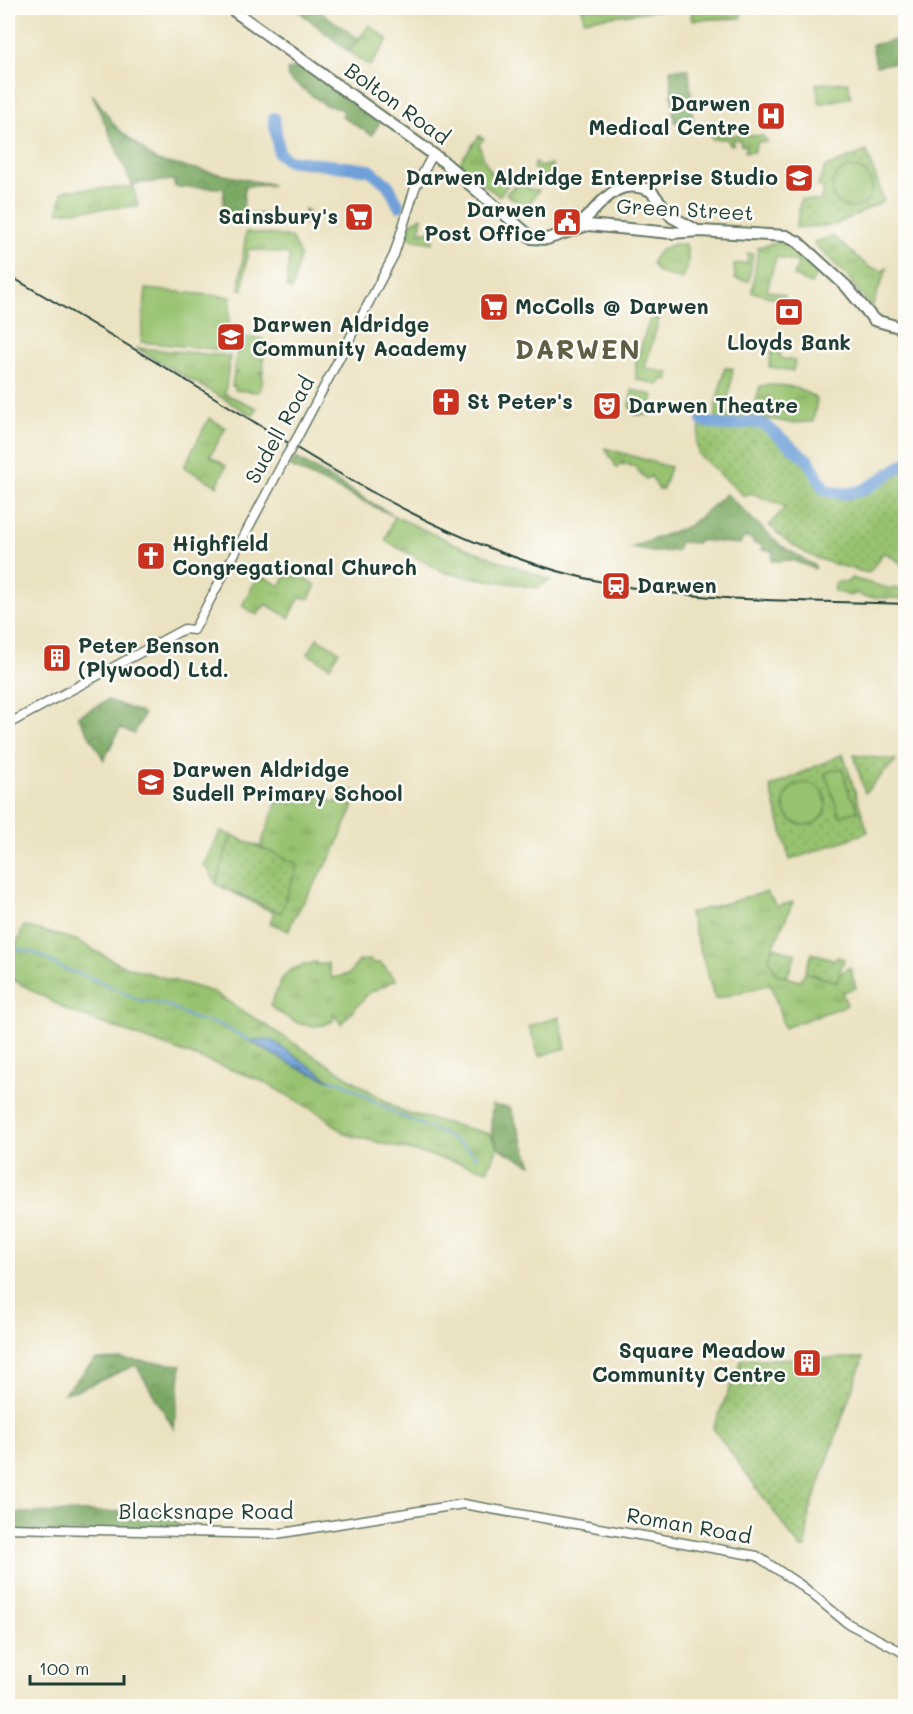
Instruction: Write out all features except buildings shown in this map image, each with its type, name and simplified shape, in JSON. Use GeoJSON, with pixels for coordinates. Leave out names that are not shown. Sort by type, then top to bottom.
{"type":"FeatureCollection","features":[{"type":"Feature","properties":{"kind":"highway","name":"Bolton Road"},"geometry":{"type":"LineString","coordinates":[[230,8],[434,154],[494,202],[526,234],[536,239]]}},
{"type":"Feature","properties":{"kind":"highway"},"geometry":{"type":"LineString","coordinates":[[569,231],[586,219],[594,207],[609,194],[629,188],[646,189],[681,224],[700,231]]}},
{"type":"Feature","properties":{"kind":"highway"},"geometry":{"type":"LineString","coordinates":[[594,207],[596,217],[606,225]]}},
{"type":"Feature","properties":{"kind":"highway","name":"Green Street"},"geometry":{"type":"LineString","coordinates":[[536,239],[588,225],[663,232],[778,234],[798,242],[846,286],[864,311],[881,324],[906,329]]}},
{"type":"Feature","properties":{"kind":"street","name":"Sudell Road"},"geometry":{"type":"LineString","coordinates":[[8,724],[184,629],[194,630],[394,255],[418,181],[434,154]]}},
{"type":"Feature","properties":{"kind":"street","name":"Blacksnape Road"},"geometry":{"type":"LineString","coordinates":[[8,1528],[276,1534],[463,1504],[474,1506]]}},
{"type":"Feature","properties":{"kind":"street","name":"Roman Road"},"geometry":{"type":"LineString","coordinates":[[474,1506],[757,1556],[802,1586],[847,1623],[906,1654]]}},
{"type":"Feature","properties":{"kind":"green space"},"geometry":{"type":"Polygon","coordinates":[[[295,8],[315,8],[359,39],[349,52],[295,8]]]}},
{"type":"Feature","properties":{"kind":"green space"},"geometry":{"type":"Polygon","coordinates":[[[582,8],[660,8],[659,10],[584,20],[582,8]]]}},
{"type":"Feature","properties":{"kind":"green space"},"geometry":{"type":"Polygon","coordinates":[[[693,8],[741,8],[741,18],[693,20],[691,18],[693,8]]]}},
{"type":"Feature","properties":{"kind":"green space"},"geometry":{"type":"Polygon","coordinates":[[[369,25],[388,40],[370,66],[349,52],[369,25]]]}},
{"type":"Feature","properties":{"kind":"green space"},"geometry":{"type":"Polygon","coordinates":[[[905,38],[905,61],[876,66],[872,45],[905,38]]]}},
{"type":"Feature","properties":{"kind":"green space"},"geometry":{"type":"Polygon","coordinates":[[[308,65],[382,118],[372,135],[342,117],[344,110],[325,105],[288,78],[287,70],[308,65]]]}},
{"type":"Feature","properties":{"kind":"green space"},"geometry":{"type":"Polygon","coordinates":[[[670,69],[689,69],[693,124],[674,122],[670,69]]]}},
{"type":"Feature","properties":{"kind":"green space"},"geometry":{"type":"Polygon","coordinates":[[[848,82],[851,97],[820,104],[816,84],[848,82]]]}},
{"type":"Feature","properties":{"kind":"green space"},"geometry":{"type":"Polygon","coordinates":[[[92,94],[116,127],[157,161],[273,185],[245,186],[243,212],[304,219],[305,209],[308,211],[308,220],[305,223],[223,217],[224,188],[175,187],[173,180],[134,184],[133,187],[92,94]]]}},
{"type":"Feature","properties":{"kind":"green space"},"geometry":{"type":"Polygon","coordinates":[[[709,134],[763,136],[768,142],[757,142],[754,152],[745,152],[746,146],[741,145],[740,140],[733,139],[733,145],[729,144],[728,139],[712,139],[709,134]]]}},
{"type":"Feature","properties":{"kind":"green space"},"geometry":{"type":"Polygon","coordinates":[[[479,136],[484,139],[479,144],[484,160],[496,179],[504,171],[512,180],[499,196],[465,171],[460,162],[479,136]]]}},
{"type":"Feature","properties":{"kind":"green space"},"geometry":{"type":"Polygon","coordinates":[[[867,151],[884,201],[835,225],[796,228],[801,199],[820,201],[824,188],[818,186],[825,167],[867,151]]]}},
{"type":"Feature","properties":{"kind":"green space"},"geometry":{"type":"Polygon","coordinates":[[[535,162],[540,167],[551,164],[558,183],[531,180],[537,171],[533,168],[535,162]]]}},
{"type":"Feature","properties":{"kind":"green space"},"geometry":{"type":"Polygon","coordinates":[[[852,168],[860,169],[866,174],[871,180],[871,196],[866,202],[860,207],[852,208],[844,207],[838,202],[833,196],[832,188],[833,180],[838,174],[844,169],[852,168]]]}},
{"type":"Feature","properties":{"kind":"green space"},"geometry":{"type":"Polygon","coordinates":[[[518,182],[531,190],[539,190],[524,211],[523,206],[506,194],[518,182]]]}},
{"type":"Feature","properties":{"kind":"green space"},"geometry":{"type":"Polygon","coordinates":[[[133,187],[138,206],[58,212],[62,193],[66,190],[133,187]]]}},
{"type":"Feature","properties":{"kind":"green space"},"geometry":{"type":"Polygon","coordinates":[[[422,217],[420,231],[434,231],[433,243],[414,240],[408,236],[411,223],[422,217]]]}},
{"type":"Feature","properties":{"kind":"green space"},"geometry":{"type":"Polygon","coordinates":[[[246,232],[291,237],[300,255],[292,290],[287,287],[289,254],[248,249],[243,290],[239,288],[246,232]]]}},
{"type":"Feature","properties":{"kind":"green space"},"geometry":{"type":"Polygon","coordinates":[[[833,236],[869,267],[883,271],[887,268],[872,307],[846,275],[813,242],[833,236]]]}},
{"type":"Feature","properties":{"kind":"green space"},"geometry":{"type":"Polygon","coordinates":[[[780,242],[796,248],[819,269],[811,284],[794,276],[798,262],[776,257],[767,290],[785,295],[783,300],[752,292],[758,247],[780,242]]]}},
{"type":"Feature","properties":{"kind":"green space"},"geometry":{"type":"Polygon","coordinates":[[[674,244],[686,244],[687,249],[687,267],[681,279],[659,273],[652,264],[657,253],[674,244]]]}},
{"type":"Feature","properties":{"kind":"green space"},"geometry":{"type":"Polygon","coordinates":[[[748,253],[753,254],[749,281],[735,279],[734,264],[747,263],[748,253]]]}},
{"type":"Feature","properties":{"kind":"green space"},"geometry":{"type":"Polygon","coordinates":[[[146,289],[231,297],[226,350],[141,342],[146,289]]]}},
{"type":"Feature","properties":{"kind":"green space"},"geometry":{"type":"Polygon","coordinates":[[[650,319],[659,319],[645,368],[669,373],[668,380],[662,379],[659,385],[636,379],[636,362],[650,319]]]}},
{"type":"Feature","properties":{"kind":"green space"},"geometry":{"type":"Polygon","coordinates":[[[241,337],[263,339],[263,343],[266,343],[264,357],[261,359],[264,360],[263,373],[259,373],[263,376],[261,389],[257,392],[235,390],[235,386],[232,386],[234,372],[237,372],[234,370],[236,356],[239,354],[236,353],[237,339],[241,337]]]}},
{"type":"Feature","properties":{"kind":"green space"},"geometry":{"type":"Polygon","coordinates":[[[774,340],[783,342],[780,358],[795,361],[793,371],[769,367],[774,340]]]}},
{"type":"Feature","properties":{"kind":"green space"},"geometry":{"type":"Polygon","coordinates":[[[136,348],[230,356],[225,394],[257,408],[253,416],[136,348]]]}},
{"type":"Feature","properties":{"kind":"green space"},"geometry":{"type":"Polygon","coordinates":[[[725,368],[733,368],[726,414],[753,412],[760,386],[783,385],[797,388],[817,399],[813,422],[790,423],[753,416],[752,425],[727,428],[716,426],[716,403],[725,368]]]}},
{"type":"Feature","properties":{"kind":"green space"},"geometry":{"type":"Polygon","coordinates":[[[632,390],[653,395],[651,414],[635,415],[629,406],[632,390]]]}},
{"type":"Feature","properties":{"kind":"green space"},"geometry":{"type":"Polygon","coordinates":[[[209,418],[226,428],[210,456],[226,466],[217,486],[184,467],[209,418]]]}},
{"type":"Feature","properties":{"kind":"green space"},"geometry":{"type":"Polygon","coordinates":[[[701,424],[727,428],[759,426],[800,456],[824,492],[836,495],[868,491],[905,466],[905,566],[884,552],[869,573],[827,562],[792,545],[769,525],[786,507],[751,493],[744,496],[699,455],[696,443],[701,424]]]}},
{"type":"Feature","properties":{"kind":"green space"},"geometry":{"type":"Polygon","coordinates":[[[605,448],[670,467],[663,489],[659,490],[651,476],[646,479],[633,465],[630,466],[628,463],[623,465],[622,462],[617,468],[605,448]]]}},
{"type":"Feature","properties":{"kind":"green space"},"geometry":{"type":"Polygon","coordinates":[[[296,458],[394,516],[289,466],[296,458]]]}},
{"type":"Feature","properties":{"kind":"green space"},"geometry":{"type":"Polygon","coordinates":[[[726,494],[780,545],[815,566],[815,569],[791,560],[772,561],[773,551],[762,550],[763,545],[753,543],[753,539],[743,538],[740,544],[698,540],[697,543],[680,542],[677,551],[653,552],[631,548],[690,525],[726,494]]]}},
{"type":"Feature","properties":{"kind":"green space"},"geometry":{"type":"Polygon","coordinates":[[[394,516],[453,543],[551,580],[537,588],[446,573],[385,541],[394,516]]]}},
{"type":"Feature","properties":{"kind":"green space"},"geometry":{"type":"Polygon","coordinates":[[[289,571],[316,585],[309,599],[300,597],[289,618],[266,604],[257,615],[242,606],[259,574],[280,586],[289,571]]]}},
{"type":"Feature","properties":{"kind":"green space"},"geometry":{"type":"Polygon","coordinates":[[[851,578],[888,588],[905,589],[905,599],[863,597],[858,593],[851,596],[834,591],[836,582],[848,582],[851,578]]]}},
{"type":"Feature","properties":{"kind":"green space"},"geometry":{"type":"Polygon","coordinates":[[[317,638],[339,651],[330,667],[308,654],[317,638]]]}},
{"type":"Feature","properties":{"kind":"green space"},"geometry":{"type":"Polygon","coordinates":[[[108,700],[144,714],[134,734],[120,728],[104,760],[78,716],[108,700]]]}},
{"type":"Feature","properties":{"kind":"green space"},"geometry":{"type":"Polygon","coordinates":[[[843,754],[868,832],[790,860],[770,787],[843,754]]]}},
{"type":"Feature","properties":{"kind":"green space"},"geometry":{"type":"Polygon","coordinates":[[[854,755],[896,760],[865,793],[854,755]]]}},
{"type":"Feature","properties":{"kind":"green space"},"geometry":{"type":"Polygon","coordinates":[[[842,768],[850,796],[855,801],[858,811],[840,816],[825,773],[842,768]]]}},
{"type":"Feature","properties":{"kind":"green space"},"geometry":{"type":"Polygon","coordinates":[[[805,783],[820,789],[826,804],[820,819],[805,825],[790,819],[784,804],[790,789],[805,783]]]}},
{"type":"Feature","properties":{"kind":"green space"},"geometry":{"type":"Polygon","coordinates":[[[343,787],[359,793],[334,852],[292,921],[289,931],[270,923],[274,913],[216,884],[209,870],[203,865],[221,831],[260,847],[278,799],[293,804],[300,788],[336,803],[343,787]]]}},
{"type":"Feature","properties":{"kind":"green space"},"geometry":{"type":"Polygon","coordinates":[[[231,835],[298,864],[281,913],[216,884],[231,835]]]}},
{"type":"Feature","properties":{"kind":"green space"},"geometry":{"type":"Polygon","coordinates":[[[766,892],[777,906],[793,902],[769,957],[776,974],[800,981],[805,972],[836,982],[840,974],[850,967],[856,988],[842,992],[847,1005],[784,1028],[771,984],[715,999],[689,913],[766,892]]]}},
{"type":"Feature","properties":{"kind":"green space"},"geometry":{"type":"Polygon","coordinates":[[[24,926],[76,940],[121,965],[213,992],[403,1112],[490,1134],[498,1148],[487,1170],[345,1134],[321,1114],[260,1080],[71,1012],[8,977],[8,965],[24,926]]]}},
{"type":"Feature","properties":{"kind":"green space"},"geometry":{"type":"Polygon","coordinates":[[[774,947],[796,954],[787,977],[776,974],[769,957],[774,947]]]}},
{"type":"Feature","properties":{"kind":"green space"},"geometry":{"type":"Polygon","coordinates":[[[812,953],[836,960],[837,957],[844,959],[837,982],[805,972],[812,953]]]}},
{"type":"Feature","properties":{"kind":"green space"},"geometry":{"type":"Polygon","coordinates":[[[370,960],[373,963],[381,963],[396,980],[369,993],[341,1024],[334,1014],[333,1021],[324,1025],[307,1026],[292,1020],[270,1006],[285,975],[296,968],[316,962],[317,965],[328,963],[332,978],[349,974],[359,961],[370,960]]]}},
{"type":"Feature","properties":{"kind":"green space"},"geometry":{"type":"Polygon","coordinates":[[[559,1017],[566,1048],[539,1056],[529,1026],[559,1017]]]}},
{"type":"Feature","properties":{"kind":"green space"},"geometry":{"type":"Polygon","coordinates":[[[492,1105],[510,1108],[532,1165],[502,1150],[497,1145],[492,1130],[492,1105]]]}},
{"type":"Feature","properties":{"kind":"green space"},"geometry":{"type":"Polygon","coordinates":[[[863,1358],[809,1514],[806,1548],[800,1548],[713,1428],[742,1359],[863,1358]]]}},
{"type":"Feature","properties":{"kind":"green space"},"geometry":{"type":"Polygon","coordinates":[[[121,1359],[181,1365],[174,1429],[136,1365],[78,1390],[64,1393],[95,1360],[121,1359]]]}},
{"type":"Feature","properties":{"kind":"green space"},"geometry":{"type":"Polygon","coordinates":[[[165,1511],[181,1527],[8,1536],[8,1513],[165,1511]]]}},
{"type":"Feature","properties":{"kind":"water"},"geometry":{"type":"Polygon","coordinates":[[[271,1040],[332,1081],[298,1068],[249,1041],[271,1040]]]}},
{"type":"Feature","properties":{"kind":"waterway"},"geometry":{"type":"LineString","coordinates":[[274,118],[279,153],[287,160],[370,170],[388,185],[399,206]]}},
{"type":"Feature","properties":{"kind":"waterway"},"geometry":{"type":"LineString","coordinates":[[702,421],[726,426],[751,422],[765,425],[809,461],[825,490],[838,493],[859,491],[906,463]]}},
{"type":"Feature","properties":{"kind":"waterway"},"geometry":{"type":"LineString","coordinates":[[13,948],[35,953],[66,970],[89,977],[139,1000],[170,1006],[192,1018],[221,1025],[251,1041]]}},
{"type":"Feature","properties":{"kind":"waterway"},"geometry":{"type":"LineString","coordinates":[[330,1080],[341,1082],[395,1113],[451,1138],[477,1157]]}},
{"type":"Feature","properties":{"kind":"railway"},"geometry":{"type":"LineString","coordinates":[[8,275],[350,480],[391,503],[476,543],[565,573],[648,590],[721,598],[906,604]]}},
{"type":"Feature","properties":{"kind":"place","name":"Darwen Medical Centre"},"geometry":{"type":"Point","coordinates":[771,116]}},
{"type":"Feature","properties":{"kind":"place","name":"Darwen Aldridge Enterprise Studio"},"geometry":{"type":"Point","coordinates":[799,178]}},
{"type":"Feature","properties":{"kind":"place","name":"Sainsbury's"},"geometry":{"type":"Point","coordinates":[359,217]}},
{"type":"Feature","properties":{"kind":"place","name":"Darwen Post Office"},"geometry":{"type":"Point","coordinates":[567,222]}},
{"type":"Feature","properties":{"kind":"place","name":"McColls @ Darwen"},"geometry":{"type":"Point","coordinates":[494,307]}},
{"type":"Feature","properties":{"kind":"place","name":"Lloyds Bank"},"geometry":{"type":"Point","coordinates":[789,312]}},
{"type":"Feature","properties":{"kind":"place","name":"Darwen Aldridge Community Academy"},"geometry":{"type":"Point","coordinates":[231,337]}},
{"type":"Feature","properties":{"kind":"place","name":"St Peter's"},"geometry":{"type":"Point","coordinates":[446,402]}},
{"type":"Feature","properties":{"kind":"place","name":"Darwen Theatre"},"geometry":{"type":"Point","coordinates":[607,406]}},
{"type":"Feature","properties":{"kind":"place","name":"Highfield Congregational Church"},"geometry":{"type":"Point","coordinates":[151,556]}},
{"type":"Feature","properties":{"kind":"place","name":"Darwen"},"geometry":{"type":"Point","coordinates":[616,586]}},
{"type":"Feature","properties":{"kind":"place","name":"Peter Benson (Plywood) Ltd."},"geometry":{"type":"Point","coordinates":[57,658]}},
{"type":"Feature","properties":{"kind":"place","name":"Darwen Aldridge Sudell Primary School"},"geometry":{"type":"Point","coordinates":[151,782]}},
{"type":"Feature","properties":{"kind":"place","name":"Square Meadow Community Centre"},"geometry":{"type":"Point","coordinates":[807,1363]}},
{"type":"Feature","properties":{"kind":"district","name":"DARWEN"},"geometry":{"type":"Point","coordinates":[578,350]}}]}
